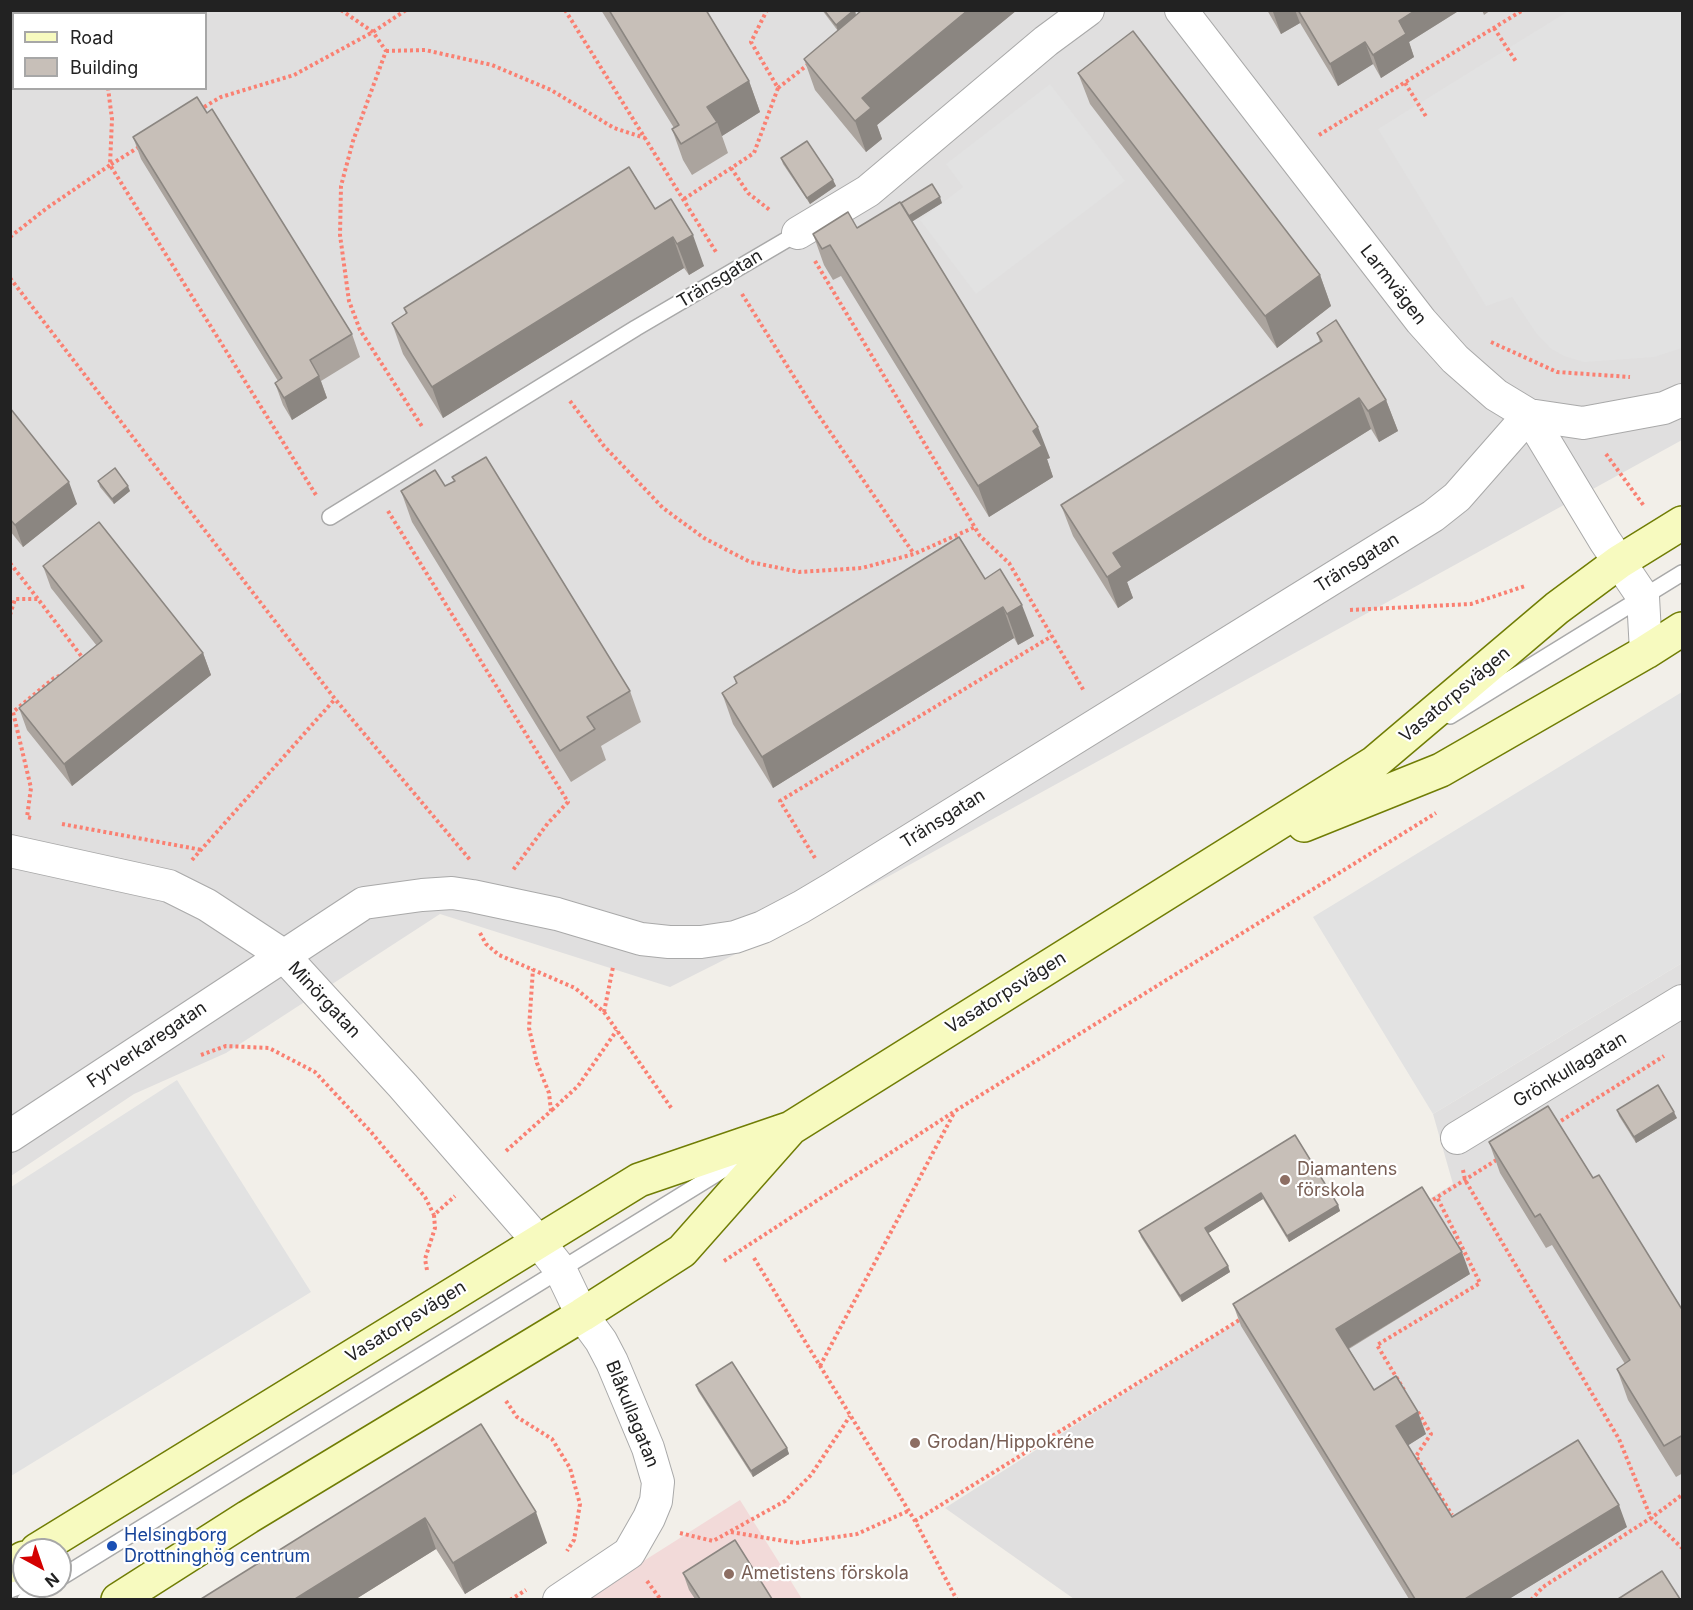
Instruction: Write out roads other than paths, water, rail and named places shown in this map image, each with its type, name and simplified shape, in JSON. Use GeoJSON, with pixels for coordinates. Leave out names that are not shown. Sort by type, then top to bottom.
{"type":"FeatureCollection","features":[{"type":"Feature","properties":{"kind":"main road","name":"Vasatorpsvägen"},"geometry":{"type":"LineString","coordinates":[[56,1538],[639,1180],[791,1128],[1374,764],[1557,608],[1619,562],[1673,528]]}},
{"type":"Feature","properties":{"kind":"main road","name":"Vasatorpsvägen"},"geometry":{"type":"LineString","coordinates":[[1221,859],[1441,770],[1683,629]]}},
{"type":"Feature","properties":{"kind":"main road","name":"Vasatorpsvägen"},"geometry":{"type":"LineString","coordinates":[[118,1599],[248,1517],[582,1315],[682,1251],[791,1128]]}},
{"type":"Feature","properties":{"kind":"street","name":"Tränsgatan"},"geometry":{"type":"LineString","coordinates":[[798,233],[868,191],[1046,41],[1088,10]]}},
{"type":"Feature","properties":{"kind":"street","name":"Larmvägen"},"geometry":{"type":"LineString","coordinates":[[1181,10],[1421,321],[1455,359],[1496,396],[1528,415],[1583,423],[1664,408],[1683,400]]}},
{"type":"Feature","properties":{"kind":"street","name":"Tränsgatan"},"geometry":{"type":"LineString","coordinates":[[283,955],[364,903],[452,893],[557,914],[641,939],[701,942],[735,937],[763,927],[833,888],[1433,516],[1457,497],[1528,415]]}},
{"type":"Feature","properties":{"kind":"street"},"geometry":{"type":"LineString","coordinates":[[1528,415],[1643,597],[1646,652]]}},
{"type":"Feature","properties":{"kind":"street","name":"Minörgatan"},"geometry":{"type":"LineString","coordinates":[[10,851],[169,886],[207,905],[283,955],[403,1086],[560,1269]]}},
{"type":"Feature","properties":{"kind":"street","name":"Fyrverkaregatan"},"geometry":{"type":"LineString","coordinates":[[10,1136],[283,955]]}},
{"type":"Feature","properties":{"kind":"street","name":"Grönkullagatan"},"geometry":{"type":"LineString","coordinates":[[1457,1138],[1683,1001]]}},
{"type":"Feature","properties":{"kind":"street","name":"Blåkullagatan"},"geometry":{"type":"LineString","coordinates":[[545,1593],[629,1553],[656,1501],[658,1482],[648,1448],[612,1362],[601,1341],[582,1315],[560,1269]]}},
{"type":"Feature","properties":{"kind":"lane","name":"Tränsgatan"},"geometry":{"type":"LineString","coordinates":[[330,517],[636,328],[798,233]]}},
{"type":"Feature","properties":{"kind":"lane"},"geometry":{"type":"LineString","coordinates":[[1374,764],[1683,573]]}},
{"type":"Feature","properties":{"kind":"lane"},"geometry":{"type":"LineString","coordinates":[[72,1570],[791,1128]]}},
{"type":"Feature","properties":{"kind":"lane"},"geometry":{"type":"LineString","coordinates":[[72,1568],[82,1564]]}},
{"type":"Feature","properties":{"kind":"place","name":"Diamantens förskola"},"geometry":{"type":"Point","coordinates":[1285,1180]}},
{"type":"Feature","properties":{"kind":"place","name":"Grodan/Hippokréne"},"geometry":{"type":"Point","coordinates":[915,1443]}},
{"type":"Feature","properties":{"kind":"place","name":"Helsingborg Drottninghög centrum"},"geometry":{"type":"Point","coordinates":[112,1546]}},
{"type":"Feature","properties":{"kind":"place","name":"Ametistens förskola"},"geometry":{"type":"Point","coordinates":[729,1574]}}]}
